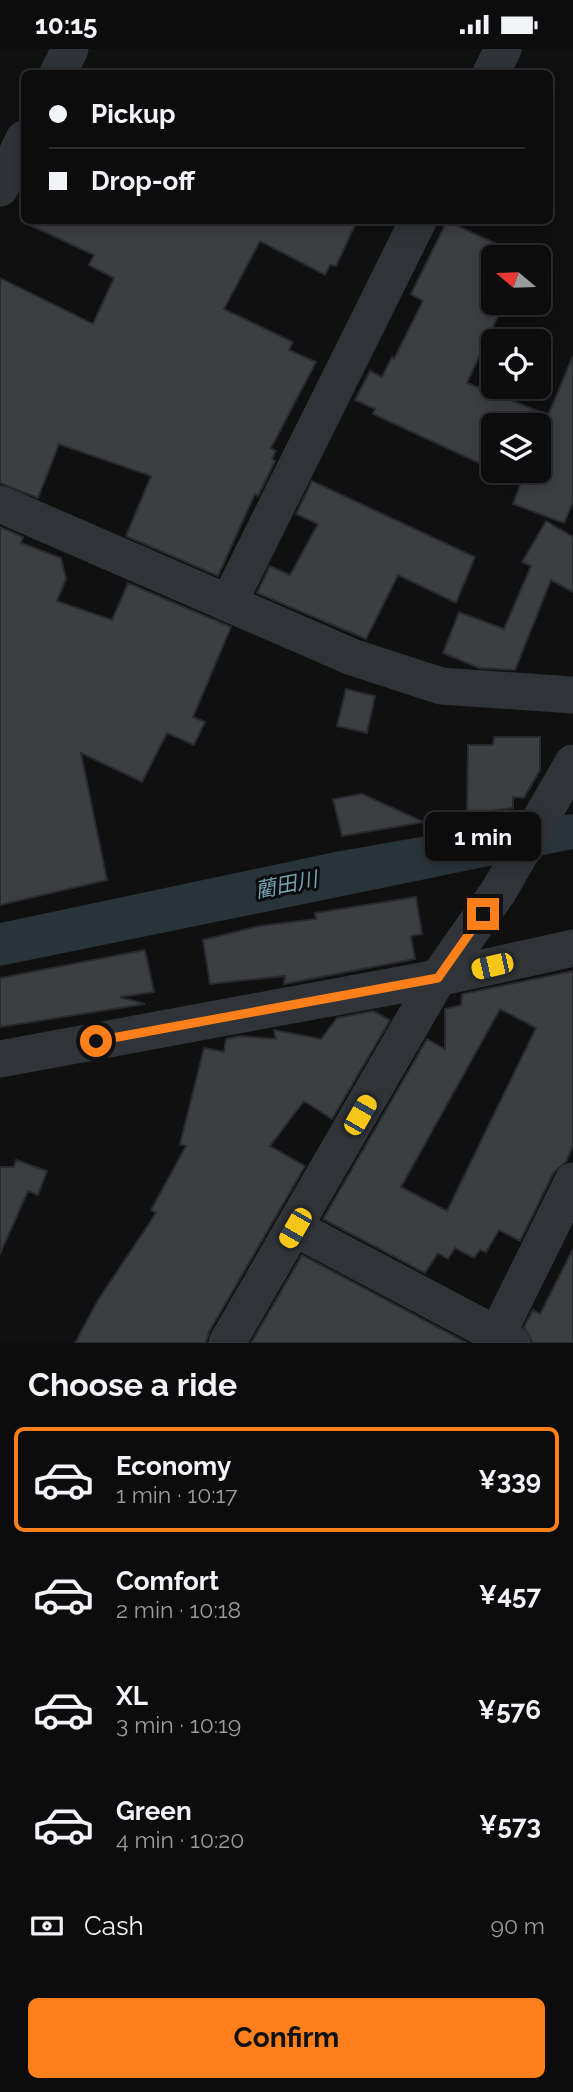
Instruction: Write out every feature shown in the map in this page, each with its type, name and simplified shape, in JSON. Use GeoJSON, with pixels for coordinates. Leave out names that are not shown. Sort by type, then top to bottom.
{"type":"FeatureCollection","features":[{"type":"Feature","properties":{"kind":"street"},"geometry":{"type":"LineString","coordinates":[[60,70],[70,49]]}},
{"type":"Feature","properties":{"kind":"street"},"geometry":{"type":"LineString","coordinates":[[492,70],[503,49]]}},
{"type":"Feature","properties":{"kind":"street"},"geometry":{"type":"LineString","coordinates":[[0,188],[21,145]]}},
{"type":"Feature","properties":{"kind":"street"},"geometry":{"type":"LineString","coordinates":[[229,602],[417,224]]}},
{"type":"Feature","properties":{"kind":"street"},"geometry":{"type":"LineString","coordinates":[[0,504],[352,657],[441,686],[573,695]]}},
{"type":"Feature","properties":{"kind":"street"},"geometry":{"type":"LineString","coordinates":[[227,1343],[438,978],[498,892],[548,801],[573,763]]}},
{"type":"Feature","properties":{"kind":"street"},"geometry":{"type":"LineString","coordinates":[[0,1059],[438,978],[573,948]]}},
{"type":"Feature","properties":{"kind":"street"},"geometry":{"type":"LineString","coordinates":[[295,1228],[501,1341],[573,1181]]}},
{"type":"Feature","properties":{"kind":"water","name":"藺田川"},"geometry":{"type":"Polygon","coordinates":[[[573,814],[573,849],[0,966],[0,923],[335,852],[512,821],[573,814]]]}},
{"type":"Feature","properties":{"kind":"building"},"geometry":{"type":"Polygon","coordinates":[[[27,224],[356,224],[336,266],[330,265],[325,275],[260,241],[224,309],[293,342],[289,350],[316,362],[271,448],[276,451],[272,459],[275,461],[258,496],[255,494],[218,576],[126,536],[151,476],[59,444],[38,498],[0,483],[0,278],[93,324],[114,278],[89,265],[94,255],[27,224]]]}},
{"type":"Feature","properties":{"kind":"building"},"geometry":{"type":"Polygon","coordinates":[[[446,224],[454,224],[499,245],[481,245],[481,315],[498,315],[492,329],[481,329],[481,353],[467,383],[481,389],[481,399],[508,399],[543,413],[481,413],[481,464],[373,414],[375,409],[355,400],[370,371],[382,377],[423,301],[411,294],[446,224]]]}},
{"type":"Feature","properties":{"kind":"building"},"geometry":{"type":"Polygon","coordinates":[[[573,356],[573,502],[564,523],[513,504],[521,483],[551,483],[551,413],[549,413],[573,356]]]}},
{"type":"Feature","properties":{"kind":"building"},"geometry":{"type":"Polygon","coordinates":[[[312,481],[475,557],[456,603],[398,575],[366,639],[257,593],[270,566],[290,575],[318,524],[296,514],[312,481]]]}},
{"type":"Feature","properties":{"kind":"building"},"geometry":{"type":"Polygon","coordinates":[[[546,521],[573,537],[573,592],[551,580],[515,670],[479,668],[443,653],[459,612],[504,629],[531,566],[522,562],[546,521]]]}},
{"type":"Feature","properties":{"kind":"building"},"geometry":{"type":"Polygon","coordinates":[[[0,527],[23,537],[21,543],[61,558],[66,579],[57,601],[112,620],[128,583],[231,627],[193,717],[205,722],[194,745],[167,733],[142,782],[81,753],[107,880],[0,905],[0,527]]]}},
{"type":"Feature","properties":{"kind":"building"},"geometry":{"type":"Polygon","coordinates":[[[346,689],[375,696],[367,733],[337,726],[346,689]]]}},
{"type":"Feature","properties":{"kind":"building"},"geometry":{"type":"Polygon","coordinates":[[[494,737],[540,737],[540,770],[524,798],[513,797],[513,808],[467,814],[468,745],[493,745],[494,737]]]}},
{"type":"Feature","properties":{"kind":"building"},"geometry":{"type":"Polygon","coordinates":[[[362,794],[424,822],[342,836],[333,799],[362,794]]]}},
{"type":"Feature","properties":{"kind":"building"},"geometry":{"type":"Polygon","coordinates":[[[416,897],[422,934],[411,936],[415,959],[284,984],[285,976],[210,984],[203,940],[259,926],[316,919],[315,913],[416,897]]]}},
{"type":"Feature","properties":{"kind":"building"},"geometry":{"type":"Polygon","coordinates":[[[145,950],[154,992],[120,997],[145,1004],[0,1027],[0,978],[145,950]]]}},
{"type":"Feature","properties":{"kind":"building"},"geometry":{"type":"Polygon","coordinates":[[[573,971],[573,1145],[566,1162],[554,1172],[520,1241],[499,1230],[486,1252],[480,1250],[474,1258],[455,1248],[448,1259],[438,1253],[425,1273],[323,1219],[427,1039],[445,1049],[445,1009],[461,1005],[462,994],[573,971]],[[500,1009],[401,1187],[447,1211],[536,1028],[500,1009]]]}},
{"type":"Feature","properties":{"kind":"building"},"geometry":{"type":"Polygon","coordinates":[[[373,1011],[390,1020],[332,1119],[304,1101],[270,1146],[305,1166],[209,1332],[206,1343],[75,1343],[98,1300],[156,1213],[151,1210],[186,1146],[180,1144],[204,1048],[224,1052],[226,1039],[240,1036],[276,1039],[274,1030],[321,1039],[337,1018],[373,1011]]]}},
{"type":"Feature","properties":{"kind":"building"},"geometry":{"type":"Polygon","coordinates":[[[16,1160],[47,1171],[38,1195],[28,1191],[0,1254],[0,1167],[14,1167],[16,1160]]]}},
{"type":"Feature","properties":{"kind":"building"},"geometry":{"type":"Polygon","coordinates":[[[573,1249],[573,1343],[533,1343],[524,1327],[533,1310],[540,1314],[573,1249]]]}},
{"type":"Feature","properties":{"kind":"building"},"geometry":{"type":"Polygon","coordinates":[[[302,1255],[467,1343],[251,1343],[302,1255]]]}},
{"type":"Feature","properties":{"kind":"route"},"geometry":{"type":"LineString","coordinates":[[96,1041],[438,978],[483,914]]}}]}
